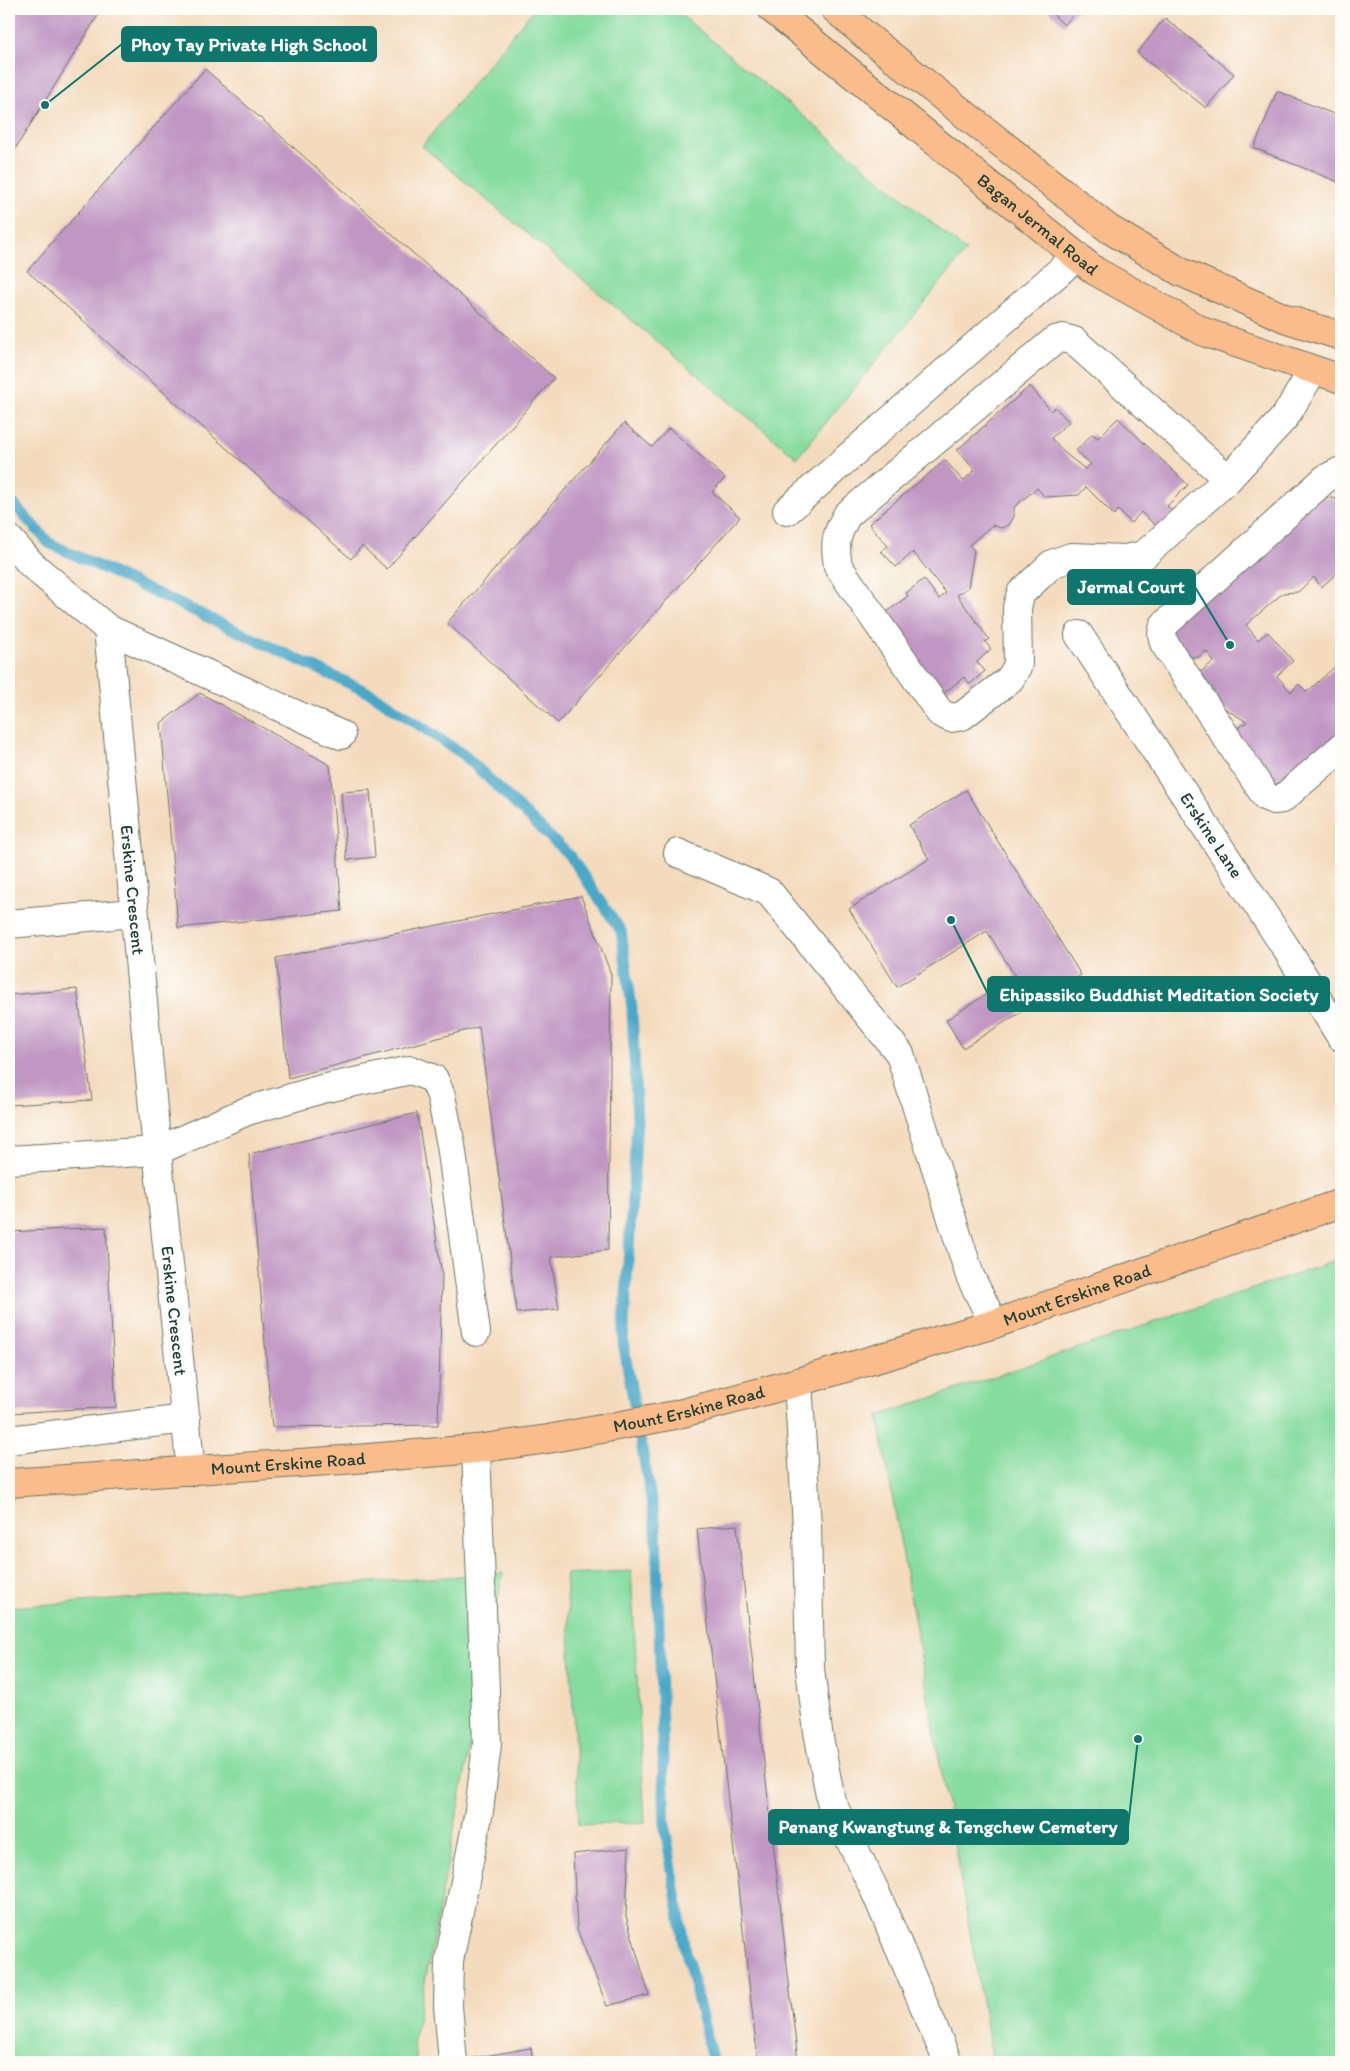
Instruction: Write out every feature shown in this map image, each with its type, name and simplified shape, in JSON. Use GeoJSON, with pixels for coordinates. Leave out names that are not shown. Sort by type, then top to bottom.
{"type":"FeatureCollection","features":[{"type":"Feature","properties":{"kind":"main road","name":"Bagan Jermal Road"},"geometry":{"type":"LineString","coordinates":[[772,9],[1095,271],[1204,332],[1341,379]]}},
{"type":"Feature","properties":{"kind":"main road"},"geometry":{"type":"LineString","coordinates":[[835,9],[1109,230],[1180,272],[1287,319],[1341,336]]}},
{"type":"Feature","properties":{"kind":"main road","name":"Mount Erskine Road"},"geometry":{"type":"LineString","coordinates":[[9,1483],[476,1449],[548,1440],[675,1415],[798,1382],[994,1324],[1341,1203]]}},
{"type":"Feature","properties":{"kind":"street"},"geometry":{"type":"LineString","coordinates":[[787,511],[1076,256]]}},
{"type":"Feature","properties":{"kind":"street"},"geometry":{"type":"LineString","coordinates":[[1228,479],[1074,340],[1063,338],[1055,340],[847,515],[838,533],[835,547],[838,566],[940,712],[951,718],[962,716],[1010,678],[1018,666],[1017,607],[1021,594],[1052,564],[1071,558],[1125,559],[1144,555],[1228,479],[1285,417],[1313,370]]}},
{"type":"Feature","properties":{"kind":"street"},"geometry":{"type":"LineString","coordinates":[[1341,472],[1325,479],[1164,625],[1162,634],[1164,643],[1266,797],[1274,800],[1282,799],[1341,748]]}},
{"type":"Feature","properties":{"kind":"street"},"geometry":{"type":"LineString","coordinates":[[9,539],[32,565],[108,629],[341,735]]}},
{"type":"Feature","properties":{"kind":"street","name":"Erskine Crescent"},"geometry":{"type":"LineString","coordinates":[[108,629],[157,1151],[191,1470]]}},
{"type":"Feature","properties":{"kind":"street","name":"Erskine Lane"},"geometry":{"type":"LineString","coordinates":[[1079,635],[1284,945],[1341,1037]]}},
{"type":"Feature","properties":{"kind":"street"},"geometry":{"type":"LineString","coordinates":[[678,853],[769,892],[900,1054],[970,1276],[994,1324]]}},
{"type":"Feature","properties":{"kind":"street"},"geometry":{"type":"LineString","coordinates":[[9,924],[134,913]]}},
{"type":"Feature","properties":{"kind":"street"},"geometry":{"type":"LineString","coordinates":[[9,1160],[157,1151],[247,1111],[322,1089],[411,1070],[434,1078],[441,1096],[451,1145],[476,1332]]}},
{"type":"Feature","properties":{"kind":"street"},"geometry":{"type":"LineString","coordinates":[[798,1382],[807,1526],[810,1669],[818,1732],[830,1801],[875,1891],[948,2062]]}},
{"type":"Feature","properties":{"kind":"street"},"geometry":{"type":"LineString","coordinates":[[9,1440],[186,1419]]}},
{"type":"Feature","properties":{"kind":"street"},"geometry":{"type":"LineString","coordinates":[[453,2062],[448,2006],[449,1961],[479,1811],[487,1744],[476,1449]]}},
{"type":"Feature","properties":{"kind":"green space"},"geometry":{"type":"Polygon","coordinates":[[[534,9],[674,9],[966,251],[797,458],[422,146],[534,9]]]}},
{"type":"Feature","properties":{"kind":"green space"},"geometry":{"type":"Polygon","coordinates":[[[1341,1259],[1341,2062],[993,2062],[878,1416],[1341,1259]]]}},
{"type":"Feature","properties":{"kind":"green space"},"geometry":{"type":"Polygon","coordinates":[[[631,1571],[645,1822],[579,1825],[566,1574],[631,1571]]]}},
{"type":"Feature","properties":{"kind":"green space"},"geometry":{"type":"Polygon","coordinates":[[[503,1573],[413,2045],[417,2062],[9,2062],[9,1607],[503,1573]]]}},
{"type":"Feature","properties":{"kind":"building"},"geometry":{"type":"Polygon","coordinates":[[[16,9],[102,9],[9,159],[9,21],[16,9]]]}},
{"type":"Feature","properties":{"kind":"building"},"geometry":{"type":"Polygon","coordinates":[[[1047,9],[1079,9],[1064,25],[1047,9]]]}},
{"type":"Feature","properties":{"kind":"building"},"geometry":{"type":"Polygon","coordinates":[[[1165,18],[1234,74],[1206,108],[1137,53],[1165,18]]]}},
{"type":"Feature","properties":{"kind":"building"},"geometry":{"type":"Polygon","coordinates":[[[205,69],[554,378],[387,569],[362,546],[351,559],[27,271],[205,69]]]}},
{"type":"Feature","properties":{"kind":"building"},"geometry":{"type":"Polygon","coordinates":[[[1277,91],[1341,117],[1341,183],[1254,148],[1277,91]]]}},
{"type":"Feature","properties":{"kind":"building"},"geometry":{"type":"Polygon","coordinates":[[[1030,386],[1051,411],[1055,407],[1069,422],[1051,438],[1066,454],[1085,469],[1091,464],[1076,451],[1092,434],[1098,438],[1118,418],[1188,485],[1167,506],[1174,512],[1158,528],[1141,512],[1131,523],[1118,510],[1114,515],[1086,487],[1079,495],[1045,497],[1037,488],[1014,507],[1014,517],[1009,525],[1001,528],[992,525],[969,545],[974,550],[968,588],[957,595],[989,639],[985,642],[991,649],[977,662],[985,671],[970,684],[964,677],[943,694],[883,615],[908,596],[906,593],[924,579],[939,599],[946,593],[913,552],[896,567],[881,551],[888,546],[869,524],[945,460],[963,481],[975,470],[957,450],[1030,386]]]}},
{"type":"Feature","properties":{"kind":"building"},"geometry":{"type":"Polygon","coordinates":[[[624,423],[652,447],[669,428],[725,478],[712,492],[740,517],[558,723],[447,623],[624,423]]]}},
{"type":"Feature","properties":{"kind":"building"},"geometry":{"type":"Polygon","coordinates":[[[1319,496],[1341,500],[1341,570],[1321,587],[1314,577],[1298,592],[1283,593],[1246,625],[1258,640],[1268,632],[1293,661],[1277,676],[1291,692],[1299,684],[1307,692],[1341,661],[1341,736],[1285,784],[1269,784],[1232,733],[1247,722],[1216,703],[1197,675],[1214,661],[1206,651],[1198,657],[1189,657],[1168,629],[1319,496]]]}},
{"type":"Feature","properties":{"kind":"building"},"geometry":{"type":"Polygon","coordinates":[[[200,693],[330,765],[342,911],[178,928],[161,723],[200,693]]]}},
{"type":"Feature","properties":{"kind":"building"},"geometry":{"type":"Polygon","coordinates":[[[370,790],[375,857],[347,860],[341,792],[370,790]]]}},
{"type":"Feature","properties":{"kind":"building"},"geometry":{"type":"Polygon","coordinates":[[[966,790],[1081,975],[963,1048],[946,1020],[1015,976],[987,931],[897,987],[849,909],[929,859],[909,825],[966,790]]]}},
{"type":"Feature","properties":{"kind":"building"},"geometry":{"type":"Polygon","coordinates":[[[581,896],[611,974],[608,1250],[551,1257],[559,1309],[517,1313],[479,1027],[288,1078],[276,958],[581,896]]]}},
{"type":"Feature","properties":{"kind":"building"},"geometry":{"type":"Polygon","coordinates":[[[77,989],[92,1100],[9,1105],[9,995],[77,989]]]}},
{"type":"Feature","properties":{"kind":"building"},"geometry":{"type":"Polygon","coordinates":[[[417,1113],[442,1275],[438,1425],[272,1427],[249,1154],[417,1113]]]}},
{"type":"Feature","properties":{"kind":"building"},"geometry":{"type":"Polygon","coordinates":[[[106,1227],[116,1407],[9,1413],[9,1232],[106,1227]]]}},
{"type":"Feature","properties":{"kind":"building"},"geometry":{"type":"Polygon","coordinates":[[[737,1525],[798,2062],[758,2062],[697,1529],[737,1525]]]}},
{"type":"Feature","properties":{"kind":"building"},"geometry":{"type":"Polygon","coordinates":[[[629,1848],[626,1916],[649,1995],[607,2006],[577,1929],[573,1854],[629,1848]]]}},
{"type":"Feature","properties":{"kind":"building"},"geometry":{"type":"Polygon","coordinates":[[[531,2048],[533,2062],[468,2062],[467,2059],[531,2048]]]}},
{"type":"Feature","properties":{"kind":"waterway"},"geometry":{"type":"LineString","coordinates":[[9,499],[49,543],[374,695],[464,755],[570,856],[621,931],[632,1008],[637,1122],[623,1342],[656,1527],[665,1827],[684,1944],[713,2062]]}},
{"type":"Feature","properties":{"kind":"place","name":"Phoy Tay Private High School"},"geometry":{"type":"Point","coordinates":[45,105]}},
{"type":"Feature","properties":{"kind":"place","name":"Jermal Court"},"geometry":{"type":"Point","coordinates":[1230,645]}},
{"type":"Feature","properties":{"kind":"place","name":"Ehipassiko Buddhist Meditation Society"},"geometry":{"type":"Point","coordinates":[951,920]}},
{"type":"Feature","properties":{"kind":"place","name":"Penang Kwangtung & Tengchew Cemetery"},"geometry":{"type":"Point","coordinates":[1138,1739]}}]}
